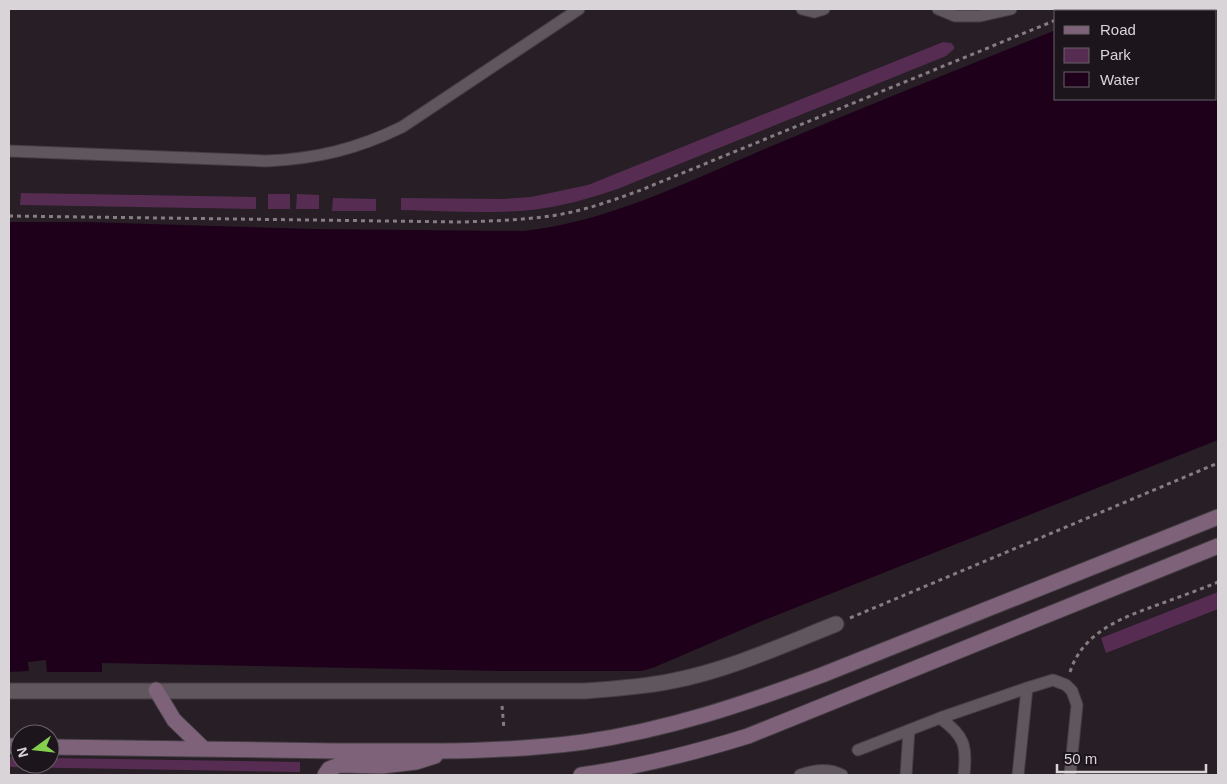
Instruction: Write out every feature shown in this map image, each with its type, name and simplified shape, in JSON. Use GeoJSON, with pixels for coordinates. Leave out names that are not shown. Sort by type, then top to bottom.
{"type":"FeatureCollection","features":[{"type":"Feature","properties":{"kind":"main road"},"geometry":{"type":"LineString","coordinates":[[60,747],[448,752],[512,749],[585,742],[640,732],[720,712],[822,675],[1218,517]]}},
{"type":"Feature","properties":{"kind":"main road"},"geometry":{"type":"LineString","coordinates":[[581,775],[637,766],[680,756],[748,736],[1218,546]]}},
{"type":"Feature","properties":{"kind":"main road"},"geometry":{"type":"LineString","coordinates":[[156,690],[174,720],[204,749]]}},
{"type":"Feature","properties":{"kind":"main road"},"geometry":{"type":"LineString","coordinates":[[325,775],[329,769],[338,765],[365,767],[399,765],[448,752]]}},
{"type":"Feature","properties":{"kind":"street"},"geometry":{"type":"LineString","coordinates":[[9,691],[585,691],[625,688],[674,681],[701,673],[757,655],[836,624]]}},
{"type":"Feature","properties":{"kind":"lane"},"geometry":{"type":"LineString","coordinates":[[9,151],[266,161],[289,160],[335,153],[380,138],[402,128],[579,9]]}},
{"type":"Feature","properties":{"kind":"lane"},"geometry":{"type":"LineString","coordinates":[[802,9],[814,12],[824,9]]}},
{"type":"Feature","properties":{"kind":"lane"},"geometry":{"type":"LineString","coordinates":[[938,9],[955,16],[980,16],[1011,9]]}},
{"type":"Feature","properties":{"kind":"lane"},"geometry":{"type":"LineString","coordinates":[[955,16],[968,9]]}},
{"type":"Feature","properties":{"kind":"lane"},"geometry":{"type":"LineString","coordinates":[[858,750],[940,718],[1053,680],[1066,685],[1075,698],[1077,705],[1070,775]]}},
{"type":"Feature","properties":{"kind":"lane"},"geometry":{"type":"LineString","coordinates":[[1018,775],[1026,688]]}},
{"type":"Feature","properties":{"kind":"lane"},"geometry":{"type":"LineString","coordinates":[[940,718],[952,726],[962,739],[965,757],[964,775]]}},
{"type":"Feature","properties":{"kind":"lane"},"geometry":{"type":"LineString","coordinates":[[906,775],[910,730]]}},
{"type":"Feature","properties":{"kind":"lane"},"geometry":{"type":"LineString","coordinates":[[800,775],[835,772],[842,775]]}},
{"type":"Feature","properties":{"kind":"path"},"geometry":{"type":"LineString","coordinates":[[9,216],[461,222],[527,219],[557,215],[595,206],[641,190],[1054,21]]}},
{"type":"Feature","properties":{"kind":"path"},"geometry":{"type":"LineString","coordinates":[[836,624],[1218,463]]}},
{"type":"Feature","properties":{"kind":"path"},"geometry":{"type":"LineString","coordinates":[[1066,685],[1071,668],[1080,652],[1092,637],[1107,626],[1123,618],[1218,582]]}},
{"type":"Feature","properties":{"kind":"path"},"geometry":{"type":"LineString","coordinates":[[502,707],[504,729]]}},
{"type":"Feature","properties":{"kind":"green space"},"geometry":{"type":"Polygon","coordinates":[[[943,42],[951,43],[954,46],[954,49],[946,56],[620,188],[598,195],[565,204],[531,210],[482,212],[401,210],[401,198],[502,199],[531,197],[588,185],[943,42]]]}},
{"type":"Feature","properties":{"kind":"green space"},"geometry":{"type":"Polygon","coordinates":[[[21,193],[256,197],[256,209],[20,205],[21,193]]]}},
{"type":"Feature","properties":{"kind":"green space"},"geometry":{"type":"Polygon","coordinates":[[[268,194],[290,194],[290,209],[268,209],[268,194]]]}},
{"type":"Feature","properties":{"kind":"green space"},"geometry":{"type":"Polygon","coordinates":[[[297,194],[319,195],[319,209],[296,209],[297,194]]]}},
{"type":"Feature","properties":{"kind":"green space"},"geometry":{"type":"Polygon","coordinates":[[[333,198],[376,199],[376,211],[332,211],[333,198]]]}},
{"type":"Feature","properties":{"kind":"green space"},"geometry":{"type":"Polygon","coordinates":[[[1218,592],[1218,609],[1106,653],[1101,638],[1218,592]]]}},
{"type":"Feature","properties":{"kind":"green space"},"geometry":{"type":"Polygon","coordinates":[[[60,758],[300,762],[300,772],[60,768],[60,758]]]}},
{"type":"Feature","properties":{"kind":"water"},"geometry":{"type":"Polygon","coordinates":[[[1218,9],[1218,440],[762,621],[642,671],[501,671],[102,663],[102,672],[47,672],[46,660],[28,662],[29,671],[9,672],[9,222],[86,222],[315,229],[523,231],[555,226],[588,219],[654,196],[848,114],[1054,31],[1054,100],[1217,100],[1217,10],[1105,10],[1218,9]]]}}]}
